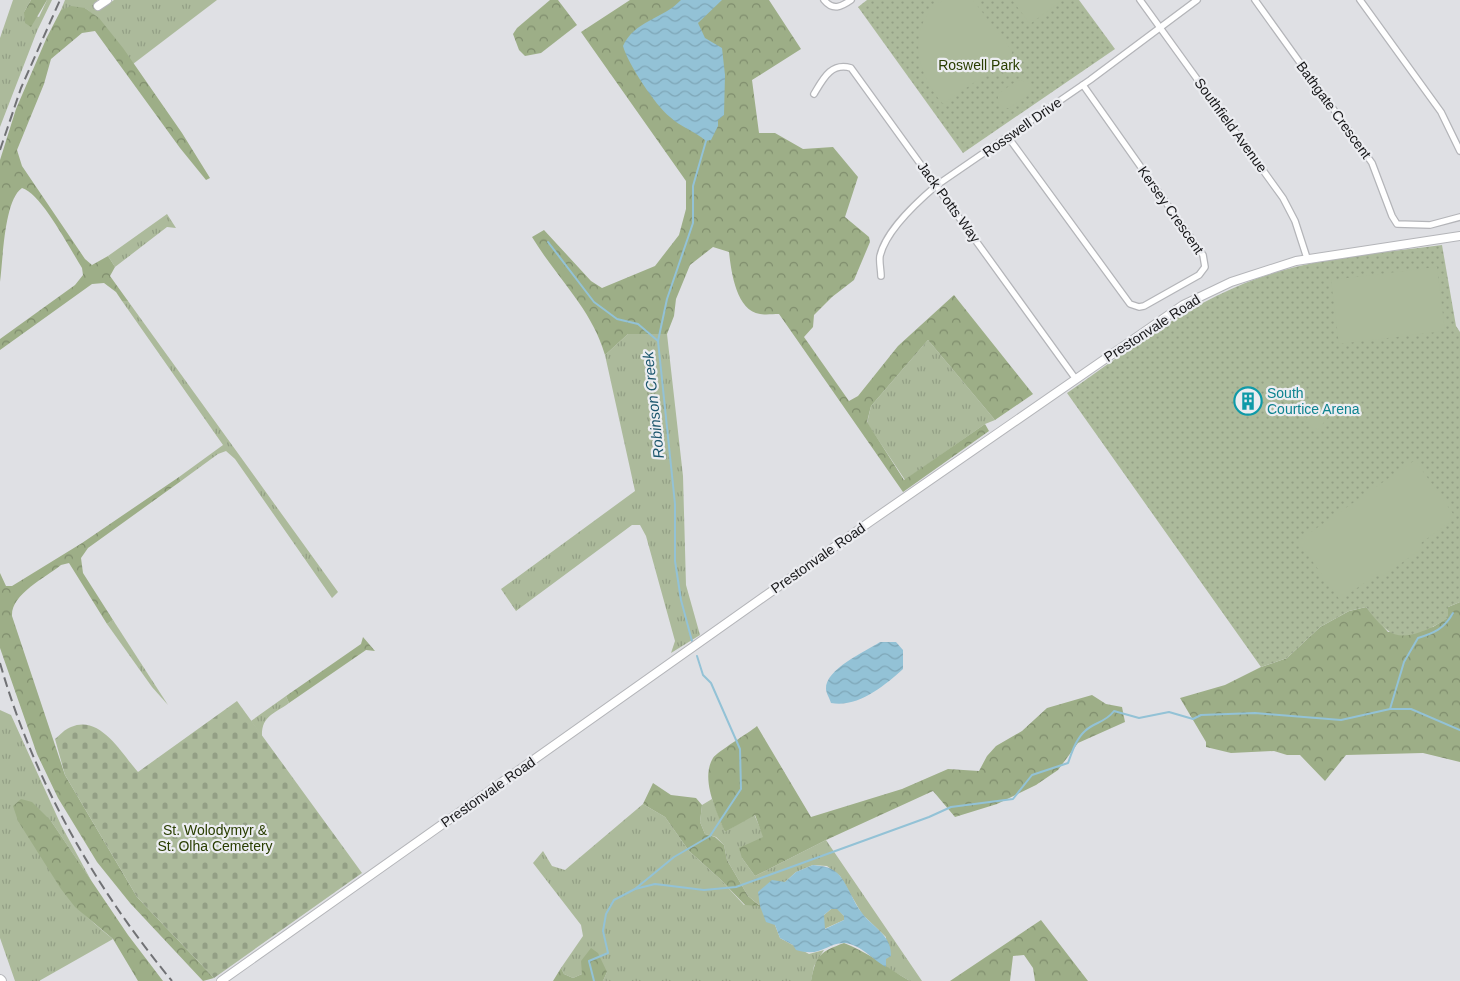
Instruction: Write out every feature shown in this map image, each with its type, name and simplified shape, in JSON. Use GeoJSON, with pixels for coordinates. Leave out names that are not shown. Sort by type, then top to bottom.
{"type":"FeatureCollection","features":[{"type":"Feature","properties":{"kind":"street"},"geometry":{"type":"LineString","coordinates":[[98,6],[107,0]]}},
{"type":"Feature","properties":{"kind":"street"},"geometry":{"type":"LineString","coordinates":[[824,0],[831,6],[838,7],[851,0]]}},
{"type":"Feature","properties":{"kind":"street","name":"Southfield Avenue"},"geometry":{"type":"LineString","coordinates":[[1140,0],[1284,198],[1295,221],[1307,258]]}},
{"type":"Feature","properties":{"kind":"street","name":"Rosswell Drive"},"geometry":{"type":"LineString","coordinates":[[882,276],[880,257],[892,234],[911,208],[937,185],[1083,85],[1198,0]]}},
{"type":"Feature","properties":{"kind":"street","name":"Bathgate Crescent"},"geometry":{"type":"LineString","coordinates":[[1254,0],[1372,163],[1392,216],[1397,224],[1430,224],[1460,217]]}},
{"type":"Feature","properties":{"kind":"street"},"geometry":{"type":"LineString","coordinates":[[1360,0],[1441,112],[1460,151]]}},
{"type":"Feature","properties":{"kind":"street","name":"Jack Potts Way"},"geometry":{"type":"LineString","coordinates":[[814,94],[825,76],[833,69],[843,65],[852,68],[1075,378]]}},
{"type":"Feature","properties":{"kind":"street","name":"Kersey Crescent"},"geometry":{"type":"LineString","coordinates":[[1008,137],[1130,304],[1140,307],[1144,306],[1199,275],[1205,267],[1203,255],[1083,85]]}},
{"type":"Feature","properties":{"kind":"street","name":"Prestonvale Road"},"geometry":{"type":"LineString","coordinates":[[222,981],[1075,378],[1183,305],[1239,279],[1307,258],[1460,236]]}},
{"type":"Feature","properties":{"kind":"green space"},"geometry":{"type":"Polygon","coordinates":[[[13,0],[31,0],[24,12],[39,17],[47,0],[52,0],[37,31],[0,127],[0,38],[13,0]]]}},
{"type":"Feature","properties":{"kind":"green space"},"geometry":{"type":"Polygon","coordinates":[[[31,0],[47,0],[31,27],[25,23],[24,12],[31,0]]]}},
{"type":"Feature","properties":{"kind":"green space"},"geometry":{"type":"Polygon","coordinates":[[[65,0],[97,0],[103,8],[114,0],[217,0],[133,64],[98,18],[85,8],[61,10],[65,0]]]}},
{"type":"Feature","properties":{"kind":"green space"},"geometry":{"type":"Polygon","coordinates":[[[550,0],[558,0],[577,25],[541,53],[525,56],[519,50],[513,34],[517,28],[550,0]]]}},
{"type":"Feature","properties":{"kind":"green space"},"geometry":{"type":"Polygon","coordinates":[[[630,0],[769,0],[801,49],[752,80],[759,133],[775,133],[803,149],[833,147],[858,177],[845,217],[869,237],[870,242],[854,280],[832,297],[814,315],[813,327],[804,337],[849,401],[858,396],[898,346],[954,295],[1033,394],[995,420],[928,340],[871,406],[867,422],[904,480],[985,424],[989,431],[903,492],[779,314],[760,314],[745,306],[733,279],[729,252],[713,247],[690,265],[676,299],[674,316],[667,334],[628,334],[605,355],[599,338],[583,308],[532,237],[544,230],[591,281],[602,288],[655,266],[679,235],[686,209],[686,181],[581,32],[630,0]]]}},
{"type":"Feature","properties":{"kind":"green space","name":"Roswell Park"},"geometry":{"type":"Polygon","coordinates":[[[867,0],[1079,0],[1115,49],[963,153],[858,7],[867,0]]]}},
{"type":"Feature","properties":{"kind":"green space"},"geometry":{"type":"Polygon","coordinates":[[[943,0],[973,0],[1012,51],[1011,57],[943,104],[934,93],[921,65],[919,37],[923,23],[931,10],[943,0]]]}},
{"type":"Feature","properties":{"kind":"green space"},"geometry":{"type":"Polygon","coordinates":[[[1012,0],[1059,0],[1060,2],[1030,24],[1012,0]]]}},
{"type":"Feature","properties":{"kind":"green space"},"geometry":{"type":"Polygon","coordinates":[[[71,6],[85,8],[99,18],[123,48],[182,133],[210,178],[206,180],[180,148],[95,31],[82,33],[51,59],[44,84],[17,150],[22,166],[85,259],[92,265],[108,256],[115,267],[110,276],[128,301],[122,301],[116,292],[104,283],[92,284],[0,350],[0,339],[75,285],[83,275],[82,268],[46,210],[30,192],[22,188],[11,205],[8,217],[0,282],[0,160],[16,109],[47,37],[61,10],[71,6]]]}},
{"type":"Feature","properties":{"kind":"green space"},"geometry":{"type":"Polygon","coordinates":[[[1018,80],[1028,82],[1031,89],[1030,94],[1009,108],[1003,108],[998,102],[998,94],[1018,80]]]}},
{"type":"Feature","properties":{"kind":"green space"},"geometry":{"type":"Polygon","coordinates":[[[167,214],[176,228],[167,227],[115,267],[108,256],[167,214]]]}},
{"type":"Feature","properties":{"kind":"green space"},"geometry":{"type":"Polygon","coordinates":[[[1442,245],[1456,326],[1460,332],[1460,602],[1448,607],[1448,618],[1426,630],[1410,635],[1394,634],[1387,630],[1366,607],[1349,611],[1320,627],[1287,658],[1261,667],[1067,393],[1144,339],[1197,306],[1254,280],[1284,270],[1323,261],[1442,245]]]}},
{"type":"Feature","properties":{"kind":"green space"},"geometry":{"type":"Polygon","coordinates":[[[1437,267],[1445,331],[1339,344],[1331,280],[1437,267]]]}},
{"type":"Feature","properties":{"kind":"green space"},"geometry":{"type":"Polygon","coordinates":[[[122,301],[128,301],[338,592],[332,598],[235,459],[226,451],[218,454],[181,481],[179,477],[223,445],[122,301]]]}},
{"type":"Feature","properties":{"kind":"green space"},"geometry":{"type":"Polygon","coordinates":[[[628,334],[667,334],[683,476],[686,585],[700,635],[671,653],[675,641],[646,536],[640,525],[632,525],[516,611],[501,589],[635,491],[605,355],[628,334]]]}},
{"type":"Feature","properties":{"kind":"green space"},"geometry":{"type":"Polygon","coordinates":[[[928,340],[995,420],[985,424],[905,480],[867,423],[871,406],[928,340]]]}},
{"type":"Feature","properties":{"kind":"green space"},"geometry":{"type":"Polygon","coordinates":[[[1318,403],[1331,413],[1318,430],[1305,421],[1318,403]]]}},
{"type":"Feature","properties":{"kind":"green space"},"geometry":{"type":"Polygon","coordinates":[[[1415,460],[1456,518],[1421,543],[1423,548],[1380,578],[1377,574],[1340,600],[1298,541],[1415,460]]]}},
{"type":"Feature","properties":{"kind":"green space"},"geometry":{"type":"Polygon","coordinates":[[[179,477],[181,481],[88,548],[81,558],[83,573],[113,620],[107,624],[69,563],[61,565],[30,587],[17,601],[13,608],[12,616],[65,775],[137,897],[214,978],[203,981],[130,903],[97,862],[58,798],[37,754],[0,648],[0,573],[6,586],[12,586],[82,543],[179,477]]]}},
{"type":"Feature","properties":{"kind":"green space"},"geometry":{"type":"Polygon","coordinates":[[[1460,602],[1460,762],[1423,753],[1346,755],[1325,781],[1300,755],[1287,755],[1274,751],[1231,753],[1206,747],[1206,742],[1180,698],[1225,685],[1261,667],[1287,658],[1320,627],[1349,611],[1366,607],[1388,632],[1433,627],[1447,618],[1448,607],[1460,602]]]}},
{"type":"Feature","properties":{"kind":"green space"},"geometry":{"type":"Polygon","coordinates":[[[113,620],[168,705],[152,687],[107,624],[113,620]]]}},
{"type":"Feature","properties":{"kind":"green space"},"geometry":{"type":"Polygon","coordinates":[[[363,637],[375,651],[366,650],[289,703],[286,696],[361,644],[363,637]]]}},
{"type":"Feature","properties":{"kind":"green space"},"geometry":{"type":"Polygon","coordinates":[[[1092,695],[1106,704],[1122,707],[1125,722],[1078,743],[1058,770],[1036,785],[997,804],[955,817],[933,791],[826,840],[755,876],[742,858],[739,848],[763,837],[755,815],[725,832],[711,795],[708,776],[709,766],[713,758],[757,726],[811,817],[902,789],[948,769],[979,771],[987,756],[996,746],[1022,731],[1047,708],[1092,695]]]}},
{"type":"Feature","properties":{"kind":"green space"},"geometry":{"type":"Polygon","coordinates":[[[286,696],[289,703],[266,720],[262,730],[262,737],[251,721],[286,696]]]}},
{"type":"Feature","properties":{"kind":"green space","name":"St. Wolodymyr & St. Olha Cemetery"},"geometry":{"type":"Polygon","coordinates":[[[237,701],[362,873],[214,978],[137,897],[65,775],[55,739],[71,727],[82,724],[91,726],[109,738],[138,772],[237,701]]]}},
{"type":"Feature","properties":{"kind":"green space"},"geometry":{"type":"Polygon","coordinates":[[[0,710],[11,715],[61,825],[92,882],[51,821],[41,855],[64,892],[80,910],[113,939],[39,981],[15,981],[0,938],[0,710]]]}},
{"type":"Feature","properties":{"kind":"green space"},"geometry":{"type":"Polygon","coordinates":[[[653,783],[671,795],[696,798],[702,805],[700,822],[705,834],[715,837],[724,845],[727,860],[748,896],[760,906],[745,905],[689,851],[665,817],[643,804],[653,783]]]}},
{"type":"Feature","properties":{"kind":"green space"},"geometry":{"type":"Polygon","coordinates":[[[21,799],[32,802],[51,821],[128,935],[163,981],[138,981],[113,939],[75,907],[61,889],[18,821],[13,806],[21,799]]]}},
{"type":"Feature","properties":{"kind":"green space"},"geometry":{"type":"Polygon","coordinates":[[[712,799],[725,832],[754,814],[764,837],[742,858],[755,876],[826,840],[922,981],[910,981],[886,967],[886,937],[862,914],[840,876],[827,866],[813,865],[796,872],[785,882],[775,925],[780,938],[809,954],[824,950],[814,966],[811,981],[603,981],[607,972],[582,974],[573,978],[564,974],[561,968],[583,936],[581,925],[533,863],[543,851],[552,866],[565,870],[643,804],[665,817],[689,851],[720,879],[744,905],[759,905],[748,896],[727,860],[724,845],[716,837],[705,834],[700,822],[702,805],[712,799]]]}},
{"type":"Feature","properties":{"kind":"green space"},"geometry":{"type":"Polygon","coordinates":[[[837,908],[844,916],[844,920],[824,929],[824,915],[831,909],[837,908]]]}},
{"type":"Feature","properties":{"kind":"green space"},"geometry":{"type":"Polygon","coordinates":[[[1041,920],[1088,981],[1035,981],[1033,968],[1024,955],[1013,956],[1010,981],[950,981],[1041,920]]]}},
{"type":"Feature","properties":{"kind":"green space"},"geometry":{"type":"Polygon","coordinates":[[[844,943],[910,981],[811,981],[815,965],[820,956],[829,949],[844,943]]]}},
{"type":"Feature","properties":{"kind":"green space"},"geometry":{"type":"Polygon","coordinates":[[[591,948],[598,953],[607,972],[603,981],[553,981],[561,968],[564,974],[573,978],[582,974],[581,961],[591,948]]]}},
{"type":"Feature","properties":{"kind":"water"},"geometry":{"type":"Polygon","coordinates":[[[681,0],[722,0],[698,23],[705,38],[722,48],[725,75],[724,115],[718,120],[718,126],[711,140],[706,141],[678,124],[664,111],[636,73],[623,46],[641,25],[666,12],[681,0]]]}},
{"type":"Feature","properties":{"kind":"water"},"geometry":{"type":"Polygon","coordinates":[[[880,642],[896,642],[903,650],[903,669],[879,689],[861,699],[841,704],[831,703],[826,689],[827,682],[832,675],[847,662],[880,642]]]}},
{"type":"Feature","properties":{"kind":"water"},"geometry":{"type":"Polygon","coordinates":[[[813,865],[828,868],[837,873],[862,913],[885,937],[891,956],[886,959],[886,967],[851,944],[839,943],[818,951],[805,952],[796,950],[793,945],[780,938],[775,925],[766,922],[760,906],[758,892],[772,880],[785,882],[796,872],[813,865]],[[831,909],[824,915],[825,929],[844,920],[844,916],[837,909],[831,909]]]}},
{"type":"Feature","properties":{"kind":"waterway","name":"Robinson Creek"},"geometry":{"type":"LineString","coordinates":[[692,641],[681,600],[675,561],[675,504],[658,341],[667,299],[693,223],[693,186],[706,141]]}},
{"type":"Feature","properties":{"kind":"waterway"},"geometry":{"type":"LineString","coordinates":[[548,242],[594,302],[617,319],[638,324],[658,341]]}},
{"type":"Feature","properties":{"kind":"waterway"},"geometry":{"type":"LineString","coordinates":[[1390,709],[1404,662],[1418,638],[1438,630],[1453,613]]}},
{"type":"Feature","properties":{"kind":"waterway","name":"Robinson Creek"},"geometry":{"type":"LineString","coordinates":[[594,981],[589,961],[608,953],[603,931],[606,914],[614,900],[635,889],[674,857],[710,836],[741,789],[740,749],[711,683],[703,675],[697,656]]}},
{"type":"Feature","properties":{"kind":"waterway"},"geometry":{"type":"LineString","coordinates":[[635,889],[655,884],[704,890],[736,887],[929,817],[951,807],[1013,799],[1032,775],[1068,763],[1082,734],[1088,728],[1107,718],[1114,711],[1139,718],[1169,712],[1193,719],[1201,715],[1255,713],[1341,720],[1390,709],[1411,709],[1460,730]]}},
{"type":"Feature","properties":{"kind":"railway"},"geometry":{"type":"LineString","coordinates":[[0,150],[21,88],[60,0]]}},
{"type":"Feature","properties":{"kind":"railway"},"geometry":{"type":"LineString","coordinates":[[0,663],[30,749],[70,831],[92,870],[117,908],[172,981]]}},
{"type":"Feature","properties":{"kind":"place","name":"South Courtice Arena"},"geometry":{"type":"Point","coordinates":[1248,401]}}]}
